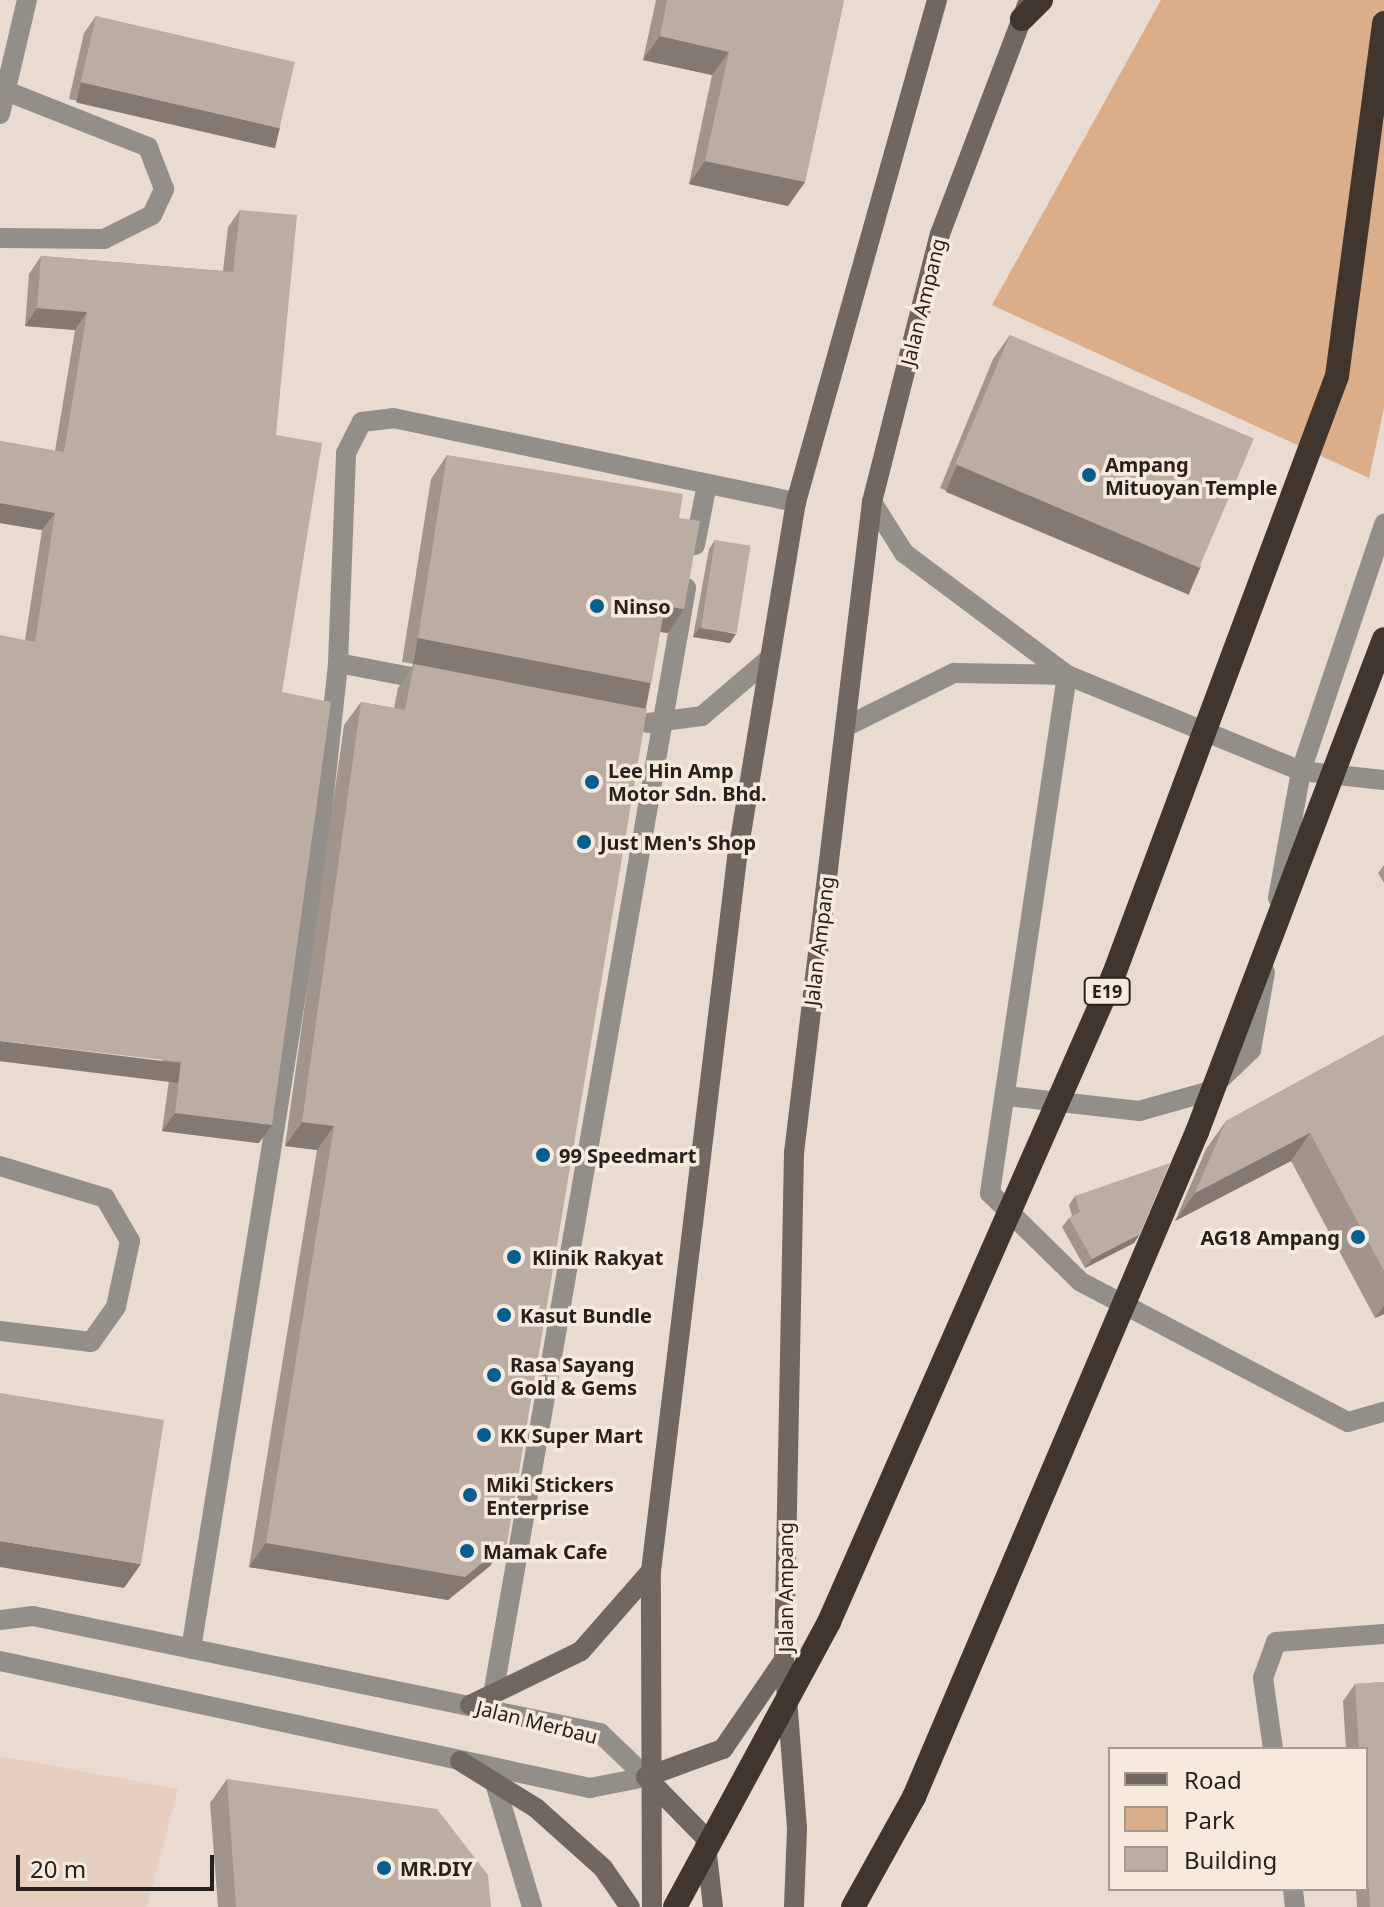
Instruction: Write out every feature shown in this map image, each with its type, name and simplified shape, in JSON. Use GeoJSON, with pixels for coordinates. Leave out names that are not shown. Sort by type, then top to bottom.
{"type":"FeatureCollection","features":[{"type":"Feature","properties":{"kind":"highway"},"geometry":{"type":"LineString","coordinates":[[1025,9],[1041,0]]}},
{"type":"Feature","properties":{"kind":"highway","name":"E19"},"geometry":{"type":"LineString","coordinates":[[675,1907],[829,1622],[1114,974],[1337,376],[1384,23]]}},
{"type":"Feature","properties":{"kind":"highway"},"geometry":{"type":"LineString","coordinates":[[853,1907],[914,1797],[1197,1132],[1384,639]]}},
{"type":"Feature","properties":{"kind":"main road"},"geometry":{"type":"LineString","coordinates":[[652,1907],[646,1777],[651,1571],[731,904],[796,502],[937,0]]}},
{"type":"Feature","properties":{"kind":"main road","name":"Jalan Ampang"},"geometry":{"type":"LineString","coordinates":[[794,1907],[797,1828],[784,1660],[794,1153],[872,502],[940,234],[1025,9]]}},
{"type":"Feature","properties":{"kind":"main road"},"geometry":{"type":"LineString","coordinates":[[470,1705],[581,1651],[651,1571]]}},
{"type":"Feature","properties":{"kind":"main road"},"geometry":{"type":"LineString","coordinates":[[646,1777],[723,1749],[784,1660]]}},
{"type":"Feature","properties":{"kind":"main road"},"geometry":{"type":"LineString","coordinates":[[460,1761],[494,1780],[603,1868],[630,1907]]}},
{"type":"Feature","properties":{"kind":"main road"},"geometry":{"type":"LineString","coordinates":[[646,1777],[705,1837],[713,1907]]}},
{"type":"Feature","properties":{"kind":"street"},"geometry":{"type":"LineString","coordinates":[[0,114],[27,0]]}},
{"type":"Feature","properties":{"kind":"street"},"geometry":{"type":"LineString","coordinates":[[0,238],[104,239],[152,215],[164,189],[148,147],[6,91]]}},
{"type":"Feature","properties":{"kind":"street"},"geometry":{"type":"LineString","coordinates":[[191,1649],[316,870],[338,663],[346,453],[362,422],[393,418],[796,502]]}},
{"type":"Feature","properties":{"kind":"street"},"geometry":{"type":"LineString","coordinates":[[493,1695],[659,725],[707,484]]}},
{"type":"Feature","properties":{"kind":"street"},"geometry":{"type":"LineString","coordinates":[[872,502],[904,553],[1067,675],[1301,771],[1384,780]]}},
{"type":"Feature","properties":{"kind":"street"},"geometry":{"type":"LineString","coordinates":[[1007,1096],[1139,1111],[1207,1092],[1251,1050],[1301,771],[1384,524]]}},
{"type":"Feature","properties":{"kind":"street"},"geometry":{"type":"LineString","coordinates":[[628,719],[659,725],[702,716],[769,659]]}},
{"type":"Feature","properties":{"kind":"street"},"geometry":{"type":"LineString","coordinates":[[338,663],[460,687]]}},
{"type":"Feature","properties":{"kind":"street"},"geometry":{"type":"LineString","coordinates":[[845,727],[954,673],[1067,675]]}},
{"type":"Feature","properties":{"kind":"street"},"geometry":{"type":"LineString","coordinates":[[1067,675],[1007,1096],[990,1193],[1081,1282],[1348,1422],[1384,1412]]}},
{"type":"Feature","properties":{"kind":"street"},"geometry":{"type":"LineString","coordinates":[[0,1166],[105,1198],[130,1241],[116,1307],[91,1342],[0,1331]]}},
{"type":"Feature","properties":{"kind":"street","name":"Jalan Merbau"},"geometry":{"type":"LineString","coordinates":[[0,1620],[33,1616],[600,1733],[646,1777]]}},
{"type":"Feature","properties":{"kind":"street"},"geometry":{"type":"LineString","coordinates":[[1273,1747],[1263,1678],[1276,1642],[1384,1634]]}},
{"type":"Feature","properties":{"kind":"street"},"geometry":{"type":"LineString","coordinates":[[0,1661],[590,1788],[646,1777]]}},
{"type":"Feature","properties":{"kind":"street"},"geometry":{"type":"LineString","coordinates":[[494,1780],[532,1907]]}},
{"type":"Feature","properties":{"kind":"shaded area"},"geometry":{"type":"Polygon","coordinates":[[[0,1756],[178,1789],[147,1907],[0,1907],[0,1756]]]}},
{"type":"Feature","properties":{"kind":"green space"},"geometry":{"type":"Polygon","coordinates":[[[1161,0],[1384,0],[1384,408],[1369,478],[992,305],[1161,0]]]}},
{"type":"Feature","properties":{"kind":"building"},"geometry":{"type":"Polygon","coordinates":[[[667,0],[844,0],[805,182],[705,161],[729,52],[660,36],[667,0]]]}},
{"type":"Feature","properties":{"kind":"building"},"geometry":{"type":"Polygon","coordinates":[[[96,16],[295,62],[279,128],[81,82],[96,16]]]}},
{"type":"Feature","properties":{"kind":"building"},"geometry":{"type":"Polygon","coordinates":[[[240,210],[297,215],[276,435],[322,443],[282,692],[331,702],[272,1125],[175,1113],[181,1062],[0,1041],[0,635],[35,642],[55,513],[0,503],[0,441],[64,452],[87,312],[37,308],[41,256],[233,272],[240,210]]]}},
{"type":"Feature","properties":{"kind":"building","name":"Ampang Mituoyan Temple"},"geometry":{"type":"Polygon","coordinates":[[[1010,335],[1254,439],[1199,567],[955,464],[1010,335]]]}},
{"type":"Feature","properties":{"kind":"building"},"geometry":{"type":"Polygon","coordinates":[[[447,455],[683,494],[679,518],[700,521],[684,609],[665,606],[651,683],[418,638],[447,455]]]}},
{"type":"Feature","properties":{"kind":"building"},"geometry":{"type":"Polygon","coordinates":[[[715,540],[751,546],[737,634],[701,628],[715,540]]]}},
{"type":"Feature","properties":{"kind":"building"},"geometry":{"type":"Polygon","coordinates":[[[414,664],[647,709],[507,1543],[465,1577],[266,1543],[334,1126],[302,1122],[361,702],[405,710],[414,664]]]}},
{"type":"Feature","properties":{"kind":"building"},"geometry":{"type":"Polygon","coordinates":[[[1384,1035],[1384,1271],[1310,1133],[1195,1193],[1226,1121],[1384,1035]]]}},
{"type":"Feature","properties":{"kind":"building"},"geometry":{"type":"Polygon","coordinates":[[[1170,1163],[1140,1234],[1092,1259],[1069,1218],[1080,1212],[1075,1196],[1170,1163]]]}},
{"type":"Feature","properties":{"kind":"building"},"geometry":{"type":"Polygon","coordinates":[[[0,1393],[164,1420],[141,1564],[0,1541],[0,1393]]]}},
{"type":"Feature","properties":{"kind":"building"},"geometry":{"type":"Polygon","coordinates":[[[1384,1682],[1384,1907],[1370,1907],[1368,1747],[1359,1747],[1355,1684],[1384,1682]]]}},
{"type":"Feature","properties":{"kind":"building"},"geometry":{"type":"Polygon","coordinates":[[[227,1779],[437,1809],[488,1875],[491,1907],[236,1907],[227,1779]]]}},
{"type":"Feature","properties":{"kind":"place","name":"Ampang Mituoyan Temple"},"geometry":{"type":"Point","coordinates":[1089,475]}},
{"type":"Feature","properties":{"kind":"place","name":"Ninso"},"geometry":{"type":"Point","coordinates":[597,606]}},
{"type":"Feature","properties":{"kind":"place","name":"Lee Hin Amp Motor Sdn. Bhd."},"geometry":{"type":"Point","coordinates":[592,782]}},
{"type":"Feature","properties":{"kind":"place","name":"Just Men's Shop"},"geometry":{"type":"Point","coordinates":[584,842]}},
{"type":"Feature","properties":{"kind":"place","name":"99 Speedmart"},"geometry":{"type":"Point","coordinates":[543,1155]}},
{"type":"Feature","properties":{"kind":"place","name":"AG18 Ampang"},"geometry":{"type":"Point","coordinates":[1358,1237]}},
{"type":"Feature","properties":{"kind":"place","name":"Klinik Rakyat"},"geometry":{"type":"Point","coordinates":[514,1257]}},
{"type":"Feature","properties":{"kind":"place","name":"Kasut Bundle"},"geometry":{"type":"Point","coordinates":[504,1315]}},
{"type":"Feature","properties":{"kind":"place","name":"Rasa Sayang Gold & Gems"},"geometry":{"type":"Point","coordinates":[494,1375]}},
{"type":"Feature","properties":{"kind":"place","name":"KK Super Mart"},"geometry":{"type":"Point","coordinates":[484,1435]}},
{"type":"Feature","properties":{"kind":"place","name":"Miki Stickers Enterprise"},"geometry":{"type":"Point","coordinates":[470,1495]}},
{"type":"Feature","properties":{"kind":"place","name":"Mamak Cafe"},"geometry":{"type":"Point","coordinates":[467,1551]}},
{"type":"Feature","properties":{"kind":"place","name":"MR.DIY"},"geometry":{"type":"Point","coordinates":[384,1868]}}]}
